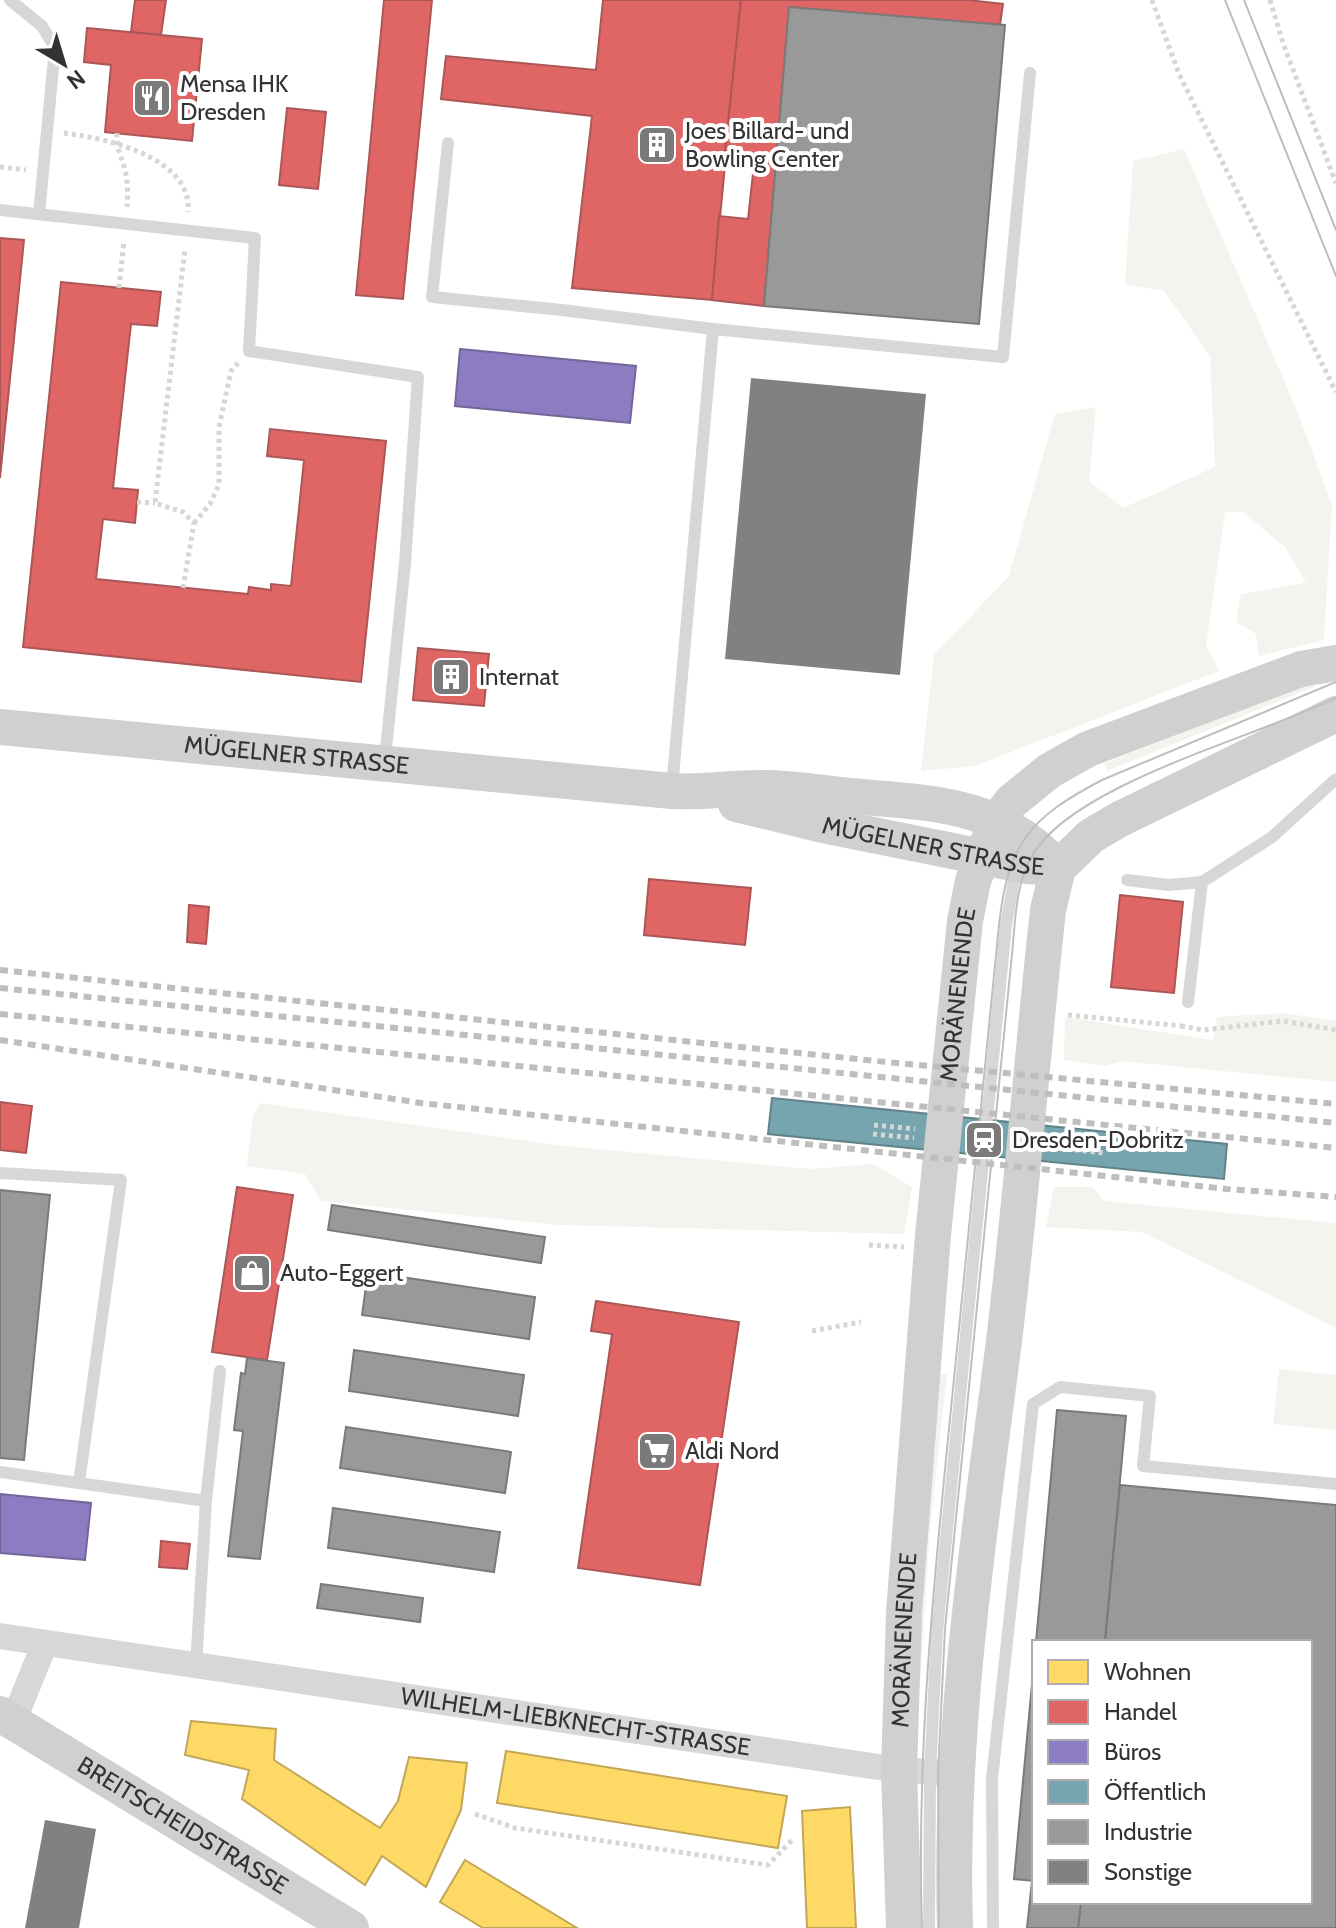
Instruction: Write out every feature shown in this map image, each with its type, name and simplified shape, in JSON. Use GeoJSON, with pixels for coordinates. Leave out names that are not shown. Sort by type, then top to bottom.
{"type":"FeatureCollection","features":[{"type":"Feature","properties":{"kind":"main road","name":"MÜGELNER STRASSE"},"geometry":{"type":"LineString","coordinates":[[680,792],[760,787],[923,802],[965,809],[996,822],[1027,786],[1088,749],[1301,669],[1336,663]]}},
{"type":"Feature","properties":{"kind":"main road","name":"MÜGELNER STRASSE"},"geometry":{"type":"LineString","coordinates":[[0,727],[680,792],[823,825],[981,856],[1025,853],[1058,868],[1091,836],[1120,819],[1336,715]]}},
{"type":"Feature","properties":{"kind":"main road"},"geometry":{"type":"LineString","coordinates":[[996,822],[1025,853]]}},
{"type":"Feature","properties":{"kind":"main road","name":"MORÄNENENDE"},"geometry":{"type":"LineString","coordinates":[[955,1928],[902,1637],[933,1235],[965,921],[981,856],[996,822]]}},
{"type":"Feature","properties":{"kind":"main road","name":"MORÄNENENDE"},"geometry":{"type":"LineString","coordinates":[[904,1928],[928,1772],[973,1590],[1014,1257],[1043,948],[1058,868]]}},
{"type":"Feature","properties":{"kind":"main road","name":"BREITSCHEIDSTRASSE"},"geometry":{"type":"LineString","coordinates":[[7,1718],[346,1927]]}},
{"type":"Feature","properties":{"kind":"street","name":"WILHELM-LIEBKNECHT-STRASSE"},"geometry":{"type":"LineString","coordinates":[[0,1636],[490,1711],[928,1772]]}},
{"type":"Feature","properties":{"kind":"street","name":"BREITSCHEIDSTRASSE"},"geometry":{"type":"LineString","coordinates":[[7,1718],[45,1643]]}},
{"type":"Feature","properties":{"kind":"lane"},"geometry":{"type":"LineString","coordinates":[[10,0],[42,26],[55,48],[39,214]]}},
{"type":"Feature","properties":{"kind":"lane"},"geometry":{"type":"LineString","coordinates":[[448,143],[432,297],[713,329],[1003,357],[1030,73]]}},
{"type":"Feature","properties":{"kind":"lane"},"geometry":{"type":"LineString","coordinates":[[0,210],[255,238],[249,351],[418,377],[405,563],[385,762]]}},
{"type":"Feature","properties":{"kind":"lane"},"geometry":{"type":"LineString","coordinates":[[680,792],[713,329]]}},
{"type":"Feature","properties":{"kind":"lane"},"geometry":{"type":"LineString","coordinates":[[1127,880],[1169,885],[1202,882],[1272,837],[1336,779]]}},
{"type":"Feature","properties":{"kind":"lane"},"geometry":{"type":"LineString","coordinates":[[929,1928],[928,1772],[938,1617],[1006,925],[1025,853]]}},
{"type":"Feature","properties":{"kind":"lane"},"geometry":{"type":"LineString","coordinates":[[1188,1002],[1202,882]]}},
{"type":"Feature","properties":{"kind":"lane"},"geometry":{"type":"LineString","coordinates":[[0,1173],[121,1180],[79,1483]]}},
{"type":"Feature","properties":{"kind":"lane"},"geometry":{"type":"LineString","coordinates":[[196,1666],[206,1501],[220,1371]]}},
{"type":"Feature","properties":{"kind":"lane"},"geometry":{"type":"LineString","coordinates":[[993,1928],[992,1779],[1033,1404],[1060,1387],[1150,1396],[1143,1466],[1336,1484]]}},
{"type":"Feature","properties":{"kind":"lane"},"geometry":{"type":"LineString","coordinates":[[0,1472],[206,1501]]}},
{"type":"Feature","properties":{"kind":"path"},"geometry":{"type":"LineString","coordinates":[[1152,0],[1179,74],[1336,392]]}},
{"type":"Feature","properties":{"kind":"path"},"geometry":{"type":"LineString","coordinates":[[1270,0],[1336,183]]}},
{"type":"Feature","properties":{"kind":"path"},"geometry":{"type":"LineString","coordinates":[[47,132],[88,136],[165,164],[179,179],[189,201],[155,503]]}},
{"type":"Feature","properties":{"kind":"path"},"geometry":{"type":"LineString","coordinates":[[117,133],[116,145],[128,189],[119,288]]}},
{"type":"Feature","properties":{"kind":"path"},"geometry":{"type":"LineString","coordinates":[[183,588],[194,523],[210,504],[219,485],[219,427],[231,371],[249,351]]}},
{"type":"Feature","properties":{"kind":"path"},"geometry":{"type":"LineString","coordinates":[[137,502],[155,503],[183,512],[194,523]]}},
{"type":"Feature","properties":{"kind":"path"},"geometry":{"type":"LineString","coordinates":[[1181,1026],[1188,1002]]}},
{"type":"Feature","properties":{"kind":"path"},"geometry":{"type":"LineString","coordinates":[[1059,1015],[1204,1030],[1283,1021],[1336,1030]]}},
{"type":"Feature","properties":{"kind":"path"},"geometry":{"type":"LineString","coordinates":[[874,1125],[916,1129]]}},
{"type":"Feature","properties":{"kind":"path"},"geometry":{"type":"LineString","coordinates":[[873,1134],[915,1138]]}},
{"type":"Feature","properties":{"kind":"path"},"geometry":{"type":"LineString","coordinates":[[1059,1148],[1104,1153]]}},
{"type":"Feature","properties":{"kind":"path"},"geometry":{"type":"LineString","coordinates":[[869,1245],[909,1247]]}},
{"type":"Feature","properties":{"kind":"path"},"geometry":{"type":"LineString","coordinates":[[812,1331],[861,1322]]}},
{"type":"Feature","properties":{"kind":"path"},"geometry":{"type":"LineString","coordinates":[[475,1814],[515,1828],[768,1865],[793,1839]]}},
{"type":"Feature","properties":{"kind":"shaded area"},"geometry":{"type":"Polygon","coordinates":[[[1184,149],[1298,413],[1332,505],[1324,640],[1259,656],[1256,634],[1236,622],[1241,594],[1306,583],[1285,547],[1243,512],[1225,512],[1206,645],[1219,671],[975,766],[921,771],[934,655],[1009,576],[1055,414],[1096,407],[1089,481],[1123,508],[1215,467],[1210,356],[1164,291],[1125,284],[1133,161],[1184,149]]]}},
{"type":"Feature","properties":{"kind":"shaded area"},"geometry":{"type":"Polygon","coordinates":[[[1313,683],[1314,687],[1107,771],[1104,763],[1313,683]]]}},
{"type":"Feature","properties":{"kind":"shaded area"},"geometry":{"type":"Polygon","coordinates":[[[1283,1013],[1336,1021],[1336,1082],[1121,1061],[1106,1066],[1064,1060],[1065,1017],[1213,1040],[1217,1017],[1283,1013]]]}},
{"type":"Feature","properties":{"kind":"shaded area"},"geometry":{"type":"Polygon","coordinates":[[[260,1103],[555,1145],[810,1169],[873,1164],[912,1187],[904,1234],[560,1225],[321,1201],[305,1174],[247,1166],[253,1116],[260,1103]]]}},
{"type":"Feature","properties":{"kind":"shaded area"},"geometry":{"type":"Polygon","coordinates":[[[1054,1187],[1093,1187],[1104,1201],[1336,1223],[1336,1328],[1142,1232],[1046,1227],[1054,1187]]]}},
{"type":"Feature","properties":{"kind":"shaded area"},"geometry":{"type":"Polygon","coordinates":[[[1279,1369],[1336,1375],[1336,1430],[1273,1424],[1279,1369]]]}},
{"type":"Feature","properties":{"kind":"shaded area"},"geometry":{"type":"Polygon","coordinates":[[[931,1374],[947,1374],[930,1529],[920,1686],[907,1683],[931,1374]]]}},
{"type":"Feature","properties":{"kind":"building: Wohnen"},"geometry":{"type":"Polygon","coordinates":[[[191,1721],[276,1729],[274,1760],[380,1828],[398,1801],[409,1757],[467,1763],[461,1810],[426,1887],[382,1856],[365,1885],[242,1799],[249,1770],[185,1755],[191,1721]]]}},
{"type":"Feature","properties":{"kind":"building: Wohnen"},"geometry":{"type":"Polygon","coordinates":[[[506,1751],[787,1796],[778,1848],[497,1803],[506,1751]]]}},
{"type":"Feature","properties":{"kind":"building: Wohnen"},"geometry":{"type":"Polygon","coordinates":[[[850,1807],[856,1928],[807,1928],[802,1811],[850,1807]]]}},
{"type":"Feature","properties":{"kind":"building: Wohnen"},"geometry":{"type":"Polygon","coordinates":[[[465,1860],[577,1928],[483,1928],[440,1902],[465,1860]]]}},
{"type":"Feature","properties":{"kind":"building: Handel"},"geometry":{"type":"Polygon","coordinates":[[[135,0],[166,0],[161,35],[131,32],[135,0]]]}},
{"type":"Feature","properties":{"kind":"building: Handel"},"geometry":{"type":"Polygon","coordinates":[[[384,0],[432,0],[403,299],[356,295],[384,0]]]}},
{"type":"Feature","properties":{"kind":"building: Handel","name":"Joes Billard- und Bowling Center"},"geometry":{"type":"Polygon","coordinates":[[[603,0],[741,0],[712,300],[572,288],[592,116],[441,99],[446,56],[596,70],[603,0]]]}},
{"type":"Feature","properties":{"kind":"building: Handel"},"geometry":{"type":"Polygon","coordinates":[[[741,0],[968,0],[1003,4],[1000,25],[789,7],[764,306],[712,300],[719,216],[748,219],[755,155],[725,151],[741,0]]]}},
{"type":"Feature","properties":{"kind":"building: Handel","name":"Mensa IHK Dresden"},"geometry":{"type":"Polygon","coordinates":[[[87,28],[202,39],[192,141],[105,132],[111,65],[84,62],[87,28]]]}},
{"type":"Feature","properties":{"kind":"building: Handel"},"geometry":{"type":"Polygon","coordinates":[[[287,108],[326,112],[318,189],[279,185],[287,108]]]}},
{"type":"Feature","properties":{"kind":"building: Handel"},"geometry":{"type":"Polygon","coordinates":[[[0,238],[24,240],[0,478],[0,238]]]}},
{"type":"Feature","properties":{"kind":"building: Handel"},"geometry":{"type":"Polygon","coordinates":[[[61,282],[161,292],[157,326],[131,324],[113,488],[138,490],[135,523],[103,519],[96,579],[248,594],[249,587],[271,590],[271,584],[291,586],[304,460],[267,456],[270,429],[386,441],[361,682],[23,647],[61,282]]]}},
{"type":"Feature","properties":{"kind":"building: Handel","name":"Internat"},"geometry":{"type":"Polygon","coordinates":[[[418,648],[489,654],[484,706],[413,700],[418,648]]]}},
{"type":"Feature","properties":{"kind":"building: Handel"},"geometry":{"type":"Polygon","coordinates":[[[649,879],[751,888],[745,945],[644,935],[649,879]]]}},
{"type":"Feature","properties":{"kind":"building: Handel"},"geometry":{"type":"Polygon","coordinates":[[[1120,895],[1183,902],[1174,993],[1111,987],[1120,895]]]}},
{"type":"Feature","properties":{"kind":"building: Handel"},"geometry":{"type":"Polygon","coordinates":[[[189,905],[209,907],[206,944],[187,942],[189,905]]]}},
{"type":"Feature","properties":{"kind":"building: Handel"},"geometry":{"type":"Polygon","coordinates":[[[0,1102],[32,1106],[26,1153],[0,1150],[0,1102]]]}},
{"type":"Feature","properties":{"kind":"building: Handel","name":"Auto-Eggert"},"geometry":{"type":"Polygon","coordinates":[[[237,1187],[293,1195],[267,1360],[212,1352],[237,1187]]]}},
{"type":"Feature","properties":{"kind":"building: Handel","name":"Aldi Nord"},"geometry":{"type":"Polygon","coordinates":[[[596,1301],[739,1322],[700,1585],[578,1568],[612,1334],[591,1331],[596,1301]]]}},
{"type":"Feature","properties":{"kind":"building: Handel"},"geometry":{"type":"Polygon","coordinates":[[[161,1541],[190,1544],[187,1569],[159,1567],[161,1541]]]}},
{"type":"Feature","properties":{"kind":"building: Büros"},"geometry":{"type":"Polygon","coordinates":[[[460,349],[636,366],[630,423],[455,406],[460,349]]]}},
{"type":"Feature","properties":{"kind":"building: Büros"},"geometry":{"type":"Polygon","coordinates":[[[0,1494],[91,1503],[85,1560],[0,1553],[0,1494]]]}},
{"type":"Feature","properties":{"kind":"building: Öffentlich"},"geometry":{"type":"Polygon","coordinates":[[[772,1098],[1227,1144],[1224,1179],[768,1134],[772,1098]]]}},
{"type":"Feature","properties":{"kind":"building: Industrie"},"geometry":{"type":"Polygon","coordinates":[[[789,7],[1005,25],[979,324],[764,306],[789,7]]]}},
{"type":"Feature","properties":{"kind":"building: Industrie"},"geometry":{"type":"Polygon","coordinates":[[[0,1190],[50,1195],[24,1460],[0,1458],[0,1190]]]}},
{"type":"Feature","properties":{"kind":"building: Industrie"},"geometry":{"type":"Polygon","coordinates":[[[332,1205],[545,1237],[541,1263],[328,1230],[332,1205]]]}},
{"type":"Feature","properties":{"kind":"building: Industrie"},"geometry":{"type":"Polygon","coordinates":[[[368,1272],[535,1297],[529,1339],[362,1315],[368,1272]]]}},
{"type":"Feature","properties":{"kind":"building: Industrie"},"geometry":{"type":"Polygon","coordinates":[[[354,1350],[524,1375],[518,1416],[349,1391],[354,1350]]]}},
{"type":"Feature","properties":{"kind":"building: Industrie"},"geometry":{"type":"Polygon","coordinates":[[[247,1358],[284,1363],[260,1559],[228,1556],[243,1431],[234,1430],[241,1373],[245,1374],[247,1358]]]}},
{"type":"Feature","properties":{"kind":"building: Industrie"},"geometry":{"type":"Polygon","coordinates":[[[1057,1410],[1126,1416],[1105,1640],[1036,1640],[1057,1410]]]}},
{"type":"Feature","properties":{"kind":"building: Industrie"},"geometry":{"type":"Polygon","coordinates":[[[346,1427],[511,1452],[505,1493],[340,1468],[346,1427]]]}},
{"type":"Feature","properties":{"kind":"building: Industrie"},"geometry":{"type":"Polygon","coordinates":[[[1120,1485],[1336,1505],[1336,1928],[1078,1928],[1081,1904],[1312,1904],[1312,1640],[1105,1640],[1120,1485]]]}},
{"type":"Feature","properties":{"kind":"building: Industrie"},"geometry":{"type":"Polygon","coordinates":[[[333,1508],[500,1532],[494,1572],[328,1548],[333,1508]]]}},
{"type":"Feature","properties":{"kind":"building: Industrie"},"geometry":{"type":"Polygon","coordinates":[[[321,1584],[423,1598],[420,1622],[317,1608],[321,1584]]]}},
{"type":"Feature","properties":{"kind":"building: Industrie"},"geometry":{"type":"Polygon","coordinates":[[[1032,1684],[1032,1881],[1014,1879],[1032,1684]]]}},
{"type":"Feature","properties":{"kind":"building: Industrie"},"geometry":{"type":"Polygon","coordinates":[[[1032,1881],[1032,1904],[1081,1904],[1078,1928],[1027,1928],[1032,1881]]]}},
{"type":"Feature","properties":{"kind":"building: Sonstige"},"geometry":{"type":"Polygon","coordinates":[[[751,378],[926,394],[900,675],[725,659],[751,378]]]}},
{"type":"Feature","properties":{"kind":"building: Sonstige"},"geometry":{"type":"Polygon","coordinates":[[[45,1820],[96,1829],[79,1928],[25,1928],[45,1820]]]}},
{"type":"Feature","properties":{"kind":"tram line"},"geometry":{"type":"LineString","coordinates":[[1225,0],[1336,276]]}},
{"type":"Feature","properties":{"kind":"tram line"},"geometry":{"type":"LineString","coordinates":[[1244,0],[1336,230]]}},
{"type":"Feature","properties":{"kind":"tram line"},"geometry":{"type":"LineString","coordinates":[[922,1928],[924,1726],[934,1591],[999,925],[1009,873],[1027,836],[1040,821],[1077,794],[1102,780],[1336,682]]}},
{"type":"Feature","properties":{"kind":"tram line"},"geometry":{"type":"LineString","coordinates":[[939,1928],[938,1774],[945,1629],[1015,923],[1018,895],[1026,868],[1053,830],[1086,806],[1125,784],[1336,698]]}},
{"type":"Feature","properties":{"kind":"railway"},"geometry":{"type":"LineString","coordinates":[[0,970],[876,1061],[1336,1104]]}},
{"type":"Feature","properties":{"kind":"railway"},"geometry":{"type":"LineString","coordinates":[[0,988],[1336,1123]]}},
{"type":"Feature","properties":{"kind":"railway"},"geometry":{"type":"LineString","coordinates":[[0,1014],[1336,1148]]}},
{"type":"Feature","properties":{"kind":"railway"},"geometry":{"type":"LineString","coordinates":[[0,1040],[421,1103],[1227,1189],[1336,1197]]}},
{"type":"Feature","properties":{"kind":"place","name":"Mensa IHK Dresden"},"geometry":{"type":"Point","coordinates":[152,98]}},
{"type":"Feature","properties":{"kind":"place","name":"Joes Billard- und Bowling Center"},"geometry":{"type":"Point","coordinates":[657,145]}},
{"type":"Feature","properties":{"kind":"place","name":"Internat"},"geometry":{"type":"Point","coordinates":[451,677]}},
{"type":"Feature","properties":{"kind":"place","name":"Dresden-Dobritz"},"geometry":{"type":"Point","coordinates":[984,1140]}},
{"type":"Feature","properties":{"kind":"place","name":"Auto-Eggert"},"geometry":{"type":"Point","coordinates":[252,1273]}},
{"type":"Feature","properties":{"kind":"place","name":"Aldi Nord"},"geometry":{"type":"Point","coordinates":[657,1451]}}]}
